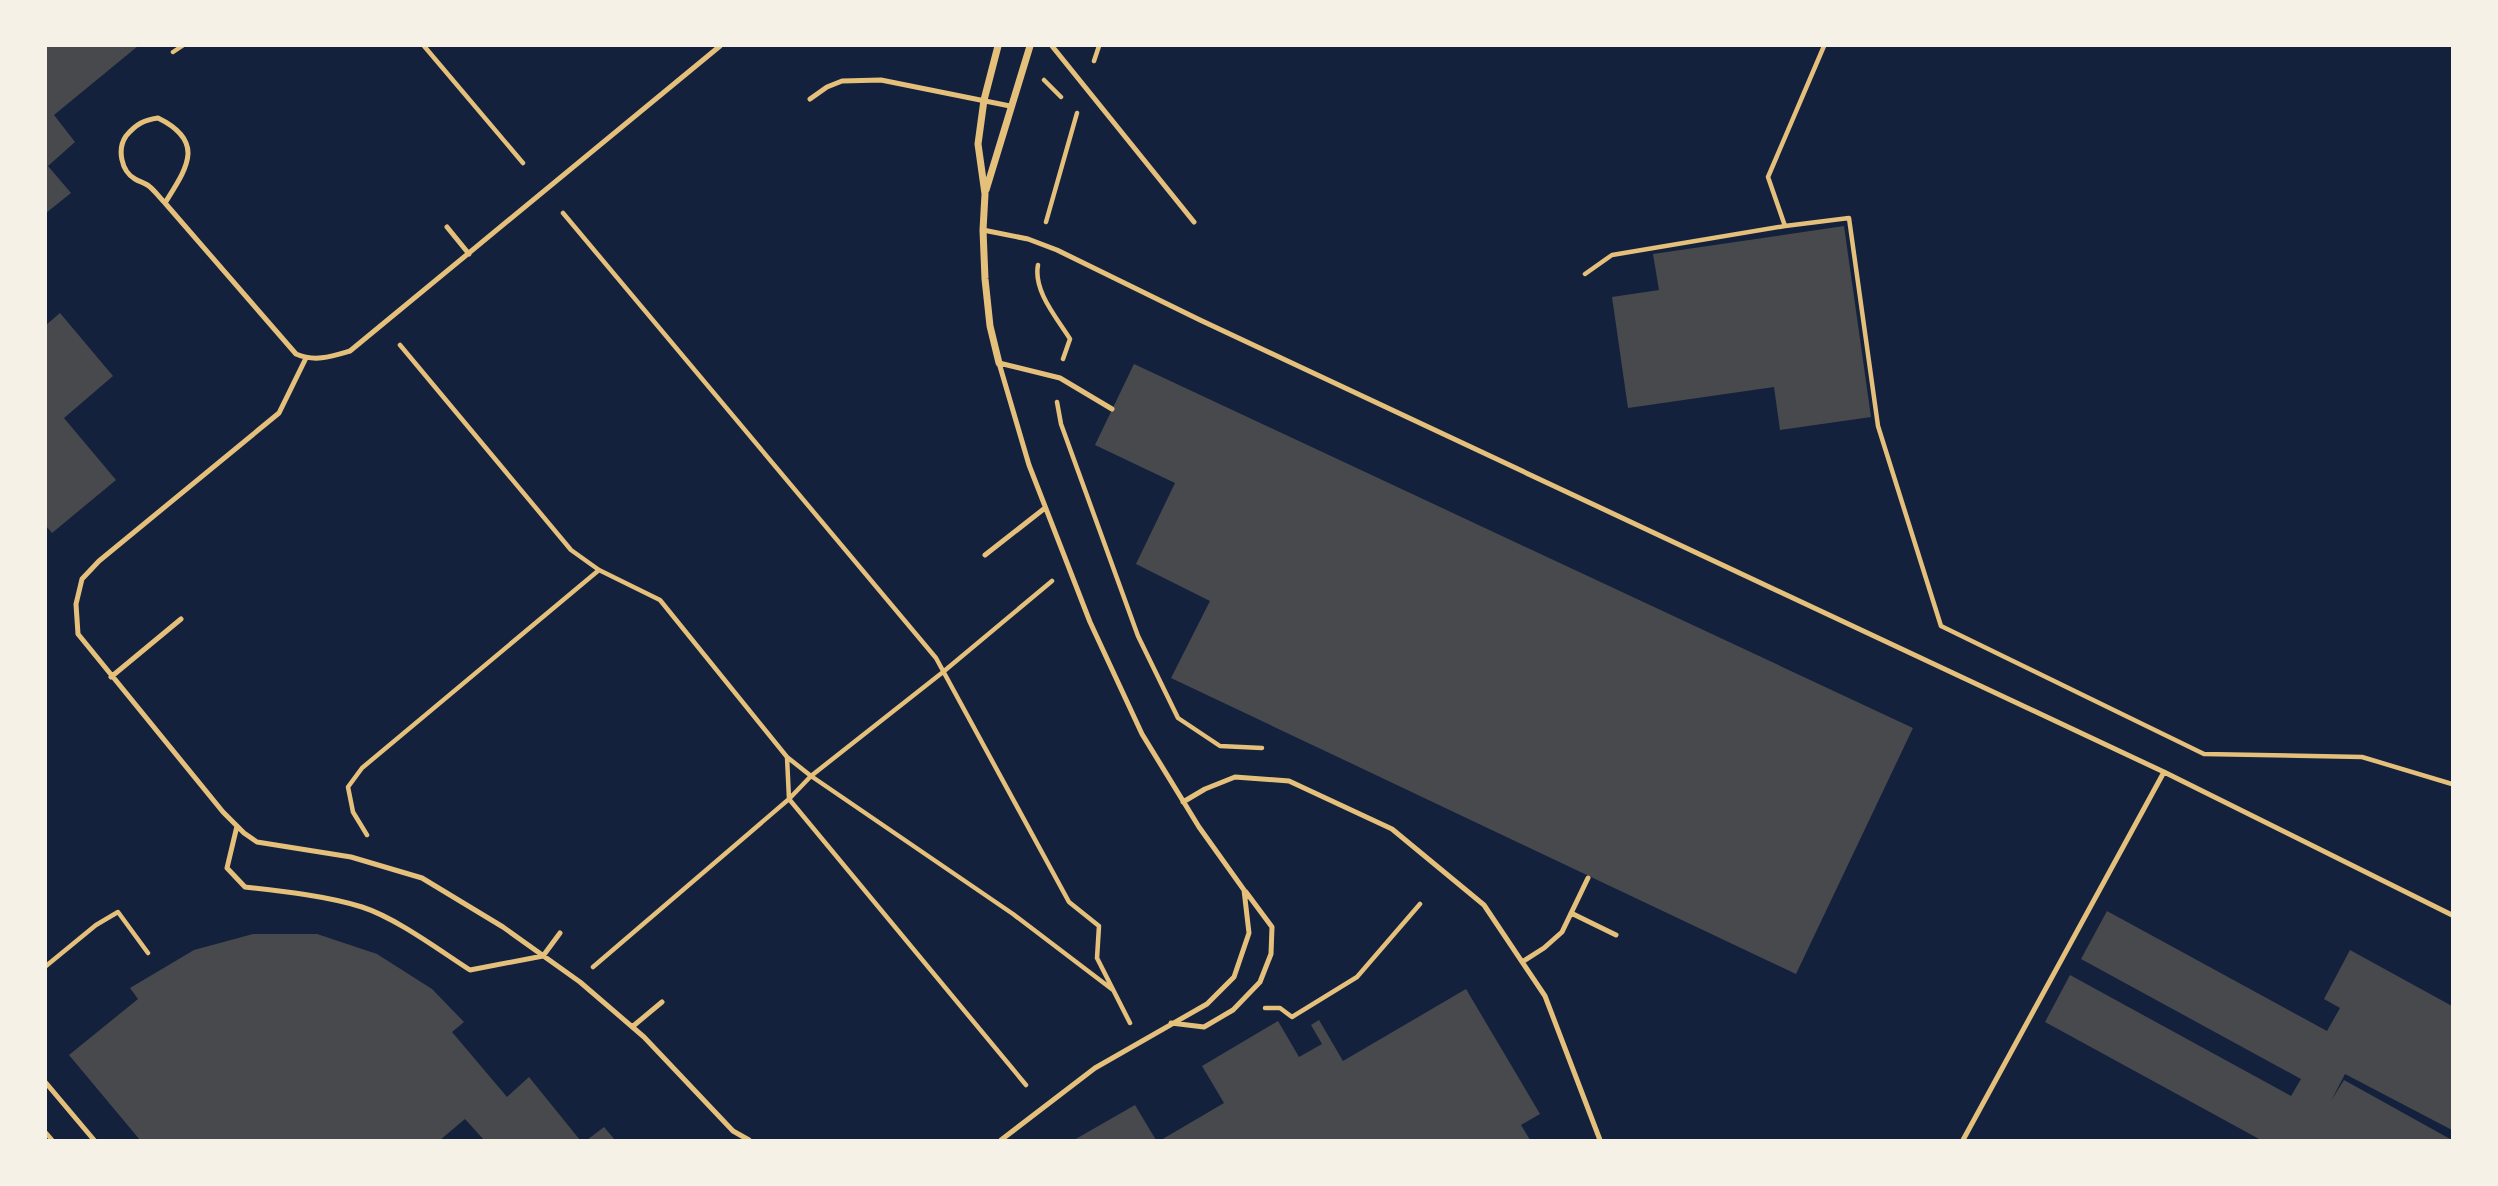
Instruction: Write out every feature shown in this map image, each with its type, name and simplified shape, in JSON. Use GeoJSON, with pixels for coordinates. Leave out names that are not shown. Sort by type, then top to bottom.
{"type":"FeatureCollection","features":[{"type":"Feature","properties":{"kind":"street"},"geometry":{"type":"LineString","coordinates":[[998,46],[984,100],[978,144],[985,194],[983,255],[990,326],[999,363]]}},
{"type":"Feature","properties":{"kind":"street"},"geometry":{"type":"LineString","coordinates":[[985,194],[1030,46]]}},
{"type":"Feature","properties":{"kind":"lane"},"geometry":{"type":"LineString","coordinates":[[164,203],[188,163],[186,144],[177,128],[159,118],[145,120],[134,127],[122,142],[125,169],[133,179],[148,185],[296,354],[306,358],[324,359],[350,351],[720,46]]}},
{"type":"Feature","properties":{"kind":"lane"},"geometry":{"type":"LineString","coordinates":[[1052,46],[1194,222]]}},
{"type":"Feature","properties":{"kind":"lane"},"geometry":{"type":"LineString","coordinates":[[810,99],[827,87],[842,81],[870,80],[1010,106]]}},
{"type":"Feature","properties":{"kind":"lane"},"geometry":{"type":"LineString","coordinates":[[447,227],[469,254]]}},
{"type":"Feature","properties":{"kind":"lane"},"geometry":{"type":"LineString","coordinates":[[983,230],[1028,239],[1057,250],[1200,320],[2164,772],[2452,915]]}},
{"type":"Feature","properties":{"kind":"lane"},"geometry":{"type":"LineString","coordinates":[[306,358],[279,413],[99,561],[82,579],[76,604],[78,634],[237,826],[257,842],[351,858],[422,878],[503,928],[580,982],[632,1027],[704,1098],[741,1140]]}},
{"type":"Feature","properties":{"kind":"lane"},"geometry":{"type":"LineString","coordinates":[[999,363],[1060,378],[1112,409]]}},
{"type":"Feature","properties":{"kind":"lane"},"geometry":{"type":"LineString","coordinates":[[999,363],[1029,465],[1045,508],[1090,622],[1142,734],[1183,802],[1272,927],[1271,954],[1260,982],[1233,1010],[1204,1027],[1171,1023]]}},
{"type":"Feature","properties":{"kind":"lane"},"geometry":{"type":"LineString","coordinates":[[985,555],[1045,508]]}},
{"type":"Feature","properties":{"kind":"lane"},"geometry":{"type":"LineString","coordinates":[[111,677],[181,619]]}},
{"type":"Feature","properties":{"kind":"lane"},"geometry":{"type":"LineString","coordinates":[[1963,1140],[2164,772]]}},
{"type":"Feature","properties":{"kind":"lane"},"geometry":{"type":"LineString","coordinates":[[1183,802],[1205,789],[1235,777],[1289,781],[1392,829],[1484,905],[1545,996],[1600,1140]]}},
{"type":"Feature","properties":{"kind":"lane"},"geometry":{"type":"LineString","coordinates":[[237,826],[227,869],[244,887],[363,908],[414,934],[470,970],[543,956],[561,933]]}},
{"type":"Feature","properties":{"kind":"lane"},"geometry":{"type":"LineString","coordinates":[[1522,962],[1562,932],[1588,878]]}},
{"type":"Feature","properties":{"kind":"lane"},"geometry":{"type":"LineString","coordinates":[[1000,1140],[1095,1068],[1207,1004],[1234,977],[1249,933],[1244,890]]}},
{"type":"Feature","properties":{"kind":"lane"},"geometry":{"type":"LineString","coordinates":[[1571,913],[1616,935]]}},
{"type":"Feature","properties":{"kind":"lane"},"geometry":{"type":"LineString","coordinates":[[632,1027],[662,1002]]}},
{"type":"Feature","properties":{"kind":"lane"},"geometry":{"type":"LineString","coordinates":[[46,1083],[94,1140]]}},
{"type":"Feature","properties":{"kind":"lane"},"geometry":{"type":"LineString","coordinates":[[733,1131],[749,1140]]}},
{"type":"Feature","properties":{"kind":"path"},"geometry":{"type":"LineString","coordinates":[[173,52],[182,46]]}},
{"type":"Feature","properties":{"kind":"path"},"geometry":{"type":"LineString","coordinates":[[424,46],[523,163]]}},
{"type":"Feature","properties":{"kind":"path"},"geometry":{"type":"LineString","coordinates":[[1093,63],[1099,46]]}},
{"type":"Feature","properties":{"kind":"path"},"geometry":{"type":"LineString","coordinates":[[1785,226],[1768,177],[1824,46]]}},
{"type":"Feature","properties":{"kind":"path"},"geometry":{"type":"LineString","coordinates":[[1047,216],[1077,112]]}},
{"type":"Feature","properties":{"kind":"path"},"geometry":{"type":"LineString","coordinates":[[563,213],[936,658],[1069,902],[1099,926],[1097,958],[1141,1042]]}},
{"type":"Feature","properties":{"kind":"path"},"geometry":{"type":"LineString","coordinates":[[1585,274],[1612,255],[1849,218],[1878,426],[1941,626],[2204,754],[2362,757],[2452,784]]}},
{"type":"Feature","properties":{"kind":"path"},"geometry":{"type":"LineString","coordinates":[[1037,273],[1042,295],[1069,339],[1063,362]]}},
{"type":"Feature","properties":{"kind":"path"},"geometry":{"type":"LineString","coordinates":[[400,345],[571,550],[599,570],[660,600],[787,757],[1013,914],[1113,991]]}},
{"type":"Feature","properties":{"kind":"path"},"geometry":{"type":"LineString","coordinates":[[1056,399],[1061,424],[1138,636],[1178,718],[1220,746],[1262,748]]}},
{"type":"Feature","properties":{"kind":"path"},"geometry":{"type":"LineString","coordinates":[[368,835],[353,813],[348,787],[362,768],[599,570]]}},
{"type":"Feature","properties":{"kind":"path"},"geometry":{"type":"LineString","coordinates":[[590,970],[789,799],[811,776],[943,672],[1052,580]]}},
{"type":"Feature","properties":{"kind":"path"},"geometry":{"type":"LineString","coordinates":[[787,757],[789,799],[1026,1084]]}},
{"type":"Feature","properties":{"kind":"path"},"geometry":{"type":"LineString","coordinates":[[1265,1008],[1280,1008],[1292,1017],[1357,977],[1420,904]]}},
{"type":"Feature","properties":{"kind":"path"},"geometry":{"type":"LineString","coordinates":[[46,965],[96,925],[118,912],[148,953]]}},
{"type":"Feature","properties":{"kind":"path"},"geometry":{"type":"LineString","coordinates":[[46,1133],[52,1140]]}},
{"type":"Feature","properties":{"kind":"building"},"geometry":{"type":"Polygon","coordinates":[[[46,46],[138,46],[54,115],[75,142],[48,166],[71,193],[46,213],[46,46]]]}},
{"type":"Feature","properties":{"kind":"building"},"geometry":{"type":"Polygon","coordinates":[[[1844,226],[1871,417],[1780,430],[1774,387],[1628,408],[1612,297],[1659,290],[1653,254],[1844,226]]]}},
{"type":"Feature","properties":{"kind":"building"},"geometry":{"type":"Polygon","coordinates":[[[60,313],[113,376],[64,418],[116,480],[52,533],[46,526],[46,325],[60,313]]]}},
{"type":"Feature","properties":{"kind":"building"},"geometry":{"type":"Polygon","coordinates":[[[1134,364],[1913,728],[1796,974],[1171,678],[1210,601],[1136,564],[1175,483],[1095,445],[1134,364]]]}},
{"type":"Feature","properties":{"kind":"building"},"geometry":{"type":"Polygon","coordinates":[[[2107,911],[2327,1031],[2340,1008],[2324,999],[2350,950],[2452,1006],[2452,1130],[2345,1074],[2331,1101],[2344,1080],[2452,1140],[2261,1140],[2045,1022],[2070,975],[2291,1096],[2301,1079],[2081,959],[2107,911]]]}},
{"type":"Feature","properties":{"kind":"building"},"geometry":{"type":"Polygon","coordinates":[[[253,934],[317,934],[377,954],[432,989],[464,1022],[452,1032],[507,1097],[529,1077],[580,1140],[484,1140],[465,1119],[440,1140],[140,1140],[69,1055],[138,999],[130,988],[194,950],[253,934]]]}},
{"type":"Feature","properties":{"kind":"building"},"geometry":{"type":"Polygon","coordinates":[[[1466,989],[1540,1114],[1521,1125],[1530,1140],[1161,1140],[1224,1103],[1202,1066],[1278,1021],[1299,1057],[1322,1044],[1311,1025],[1319,1020],[1343,1061],[1466,989]]]}},
{"type":"Feature","properties":{"kind":"building"},"geometry":{"type":"Polygon","coordinates":[[[1135,1105],[1156,1140],[1074,1140],[1135,1105]]]}},
{"type":"Feature","properties":{"kind":"building"},"geometry":{"type":"Polygon","coordinates":[[[604,1127],[615,1140],[587,1140],[604,1127]]]}}]}
